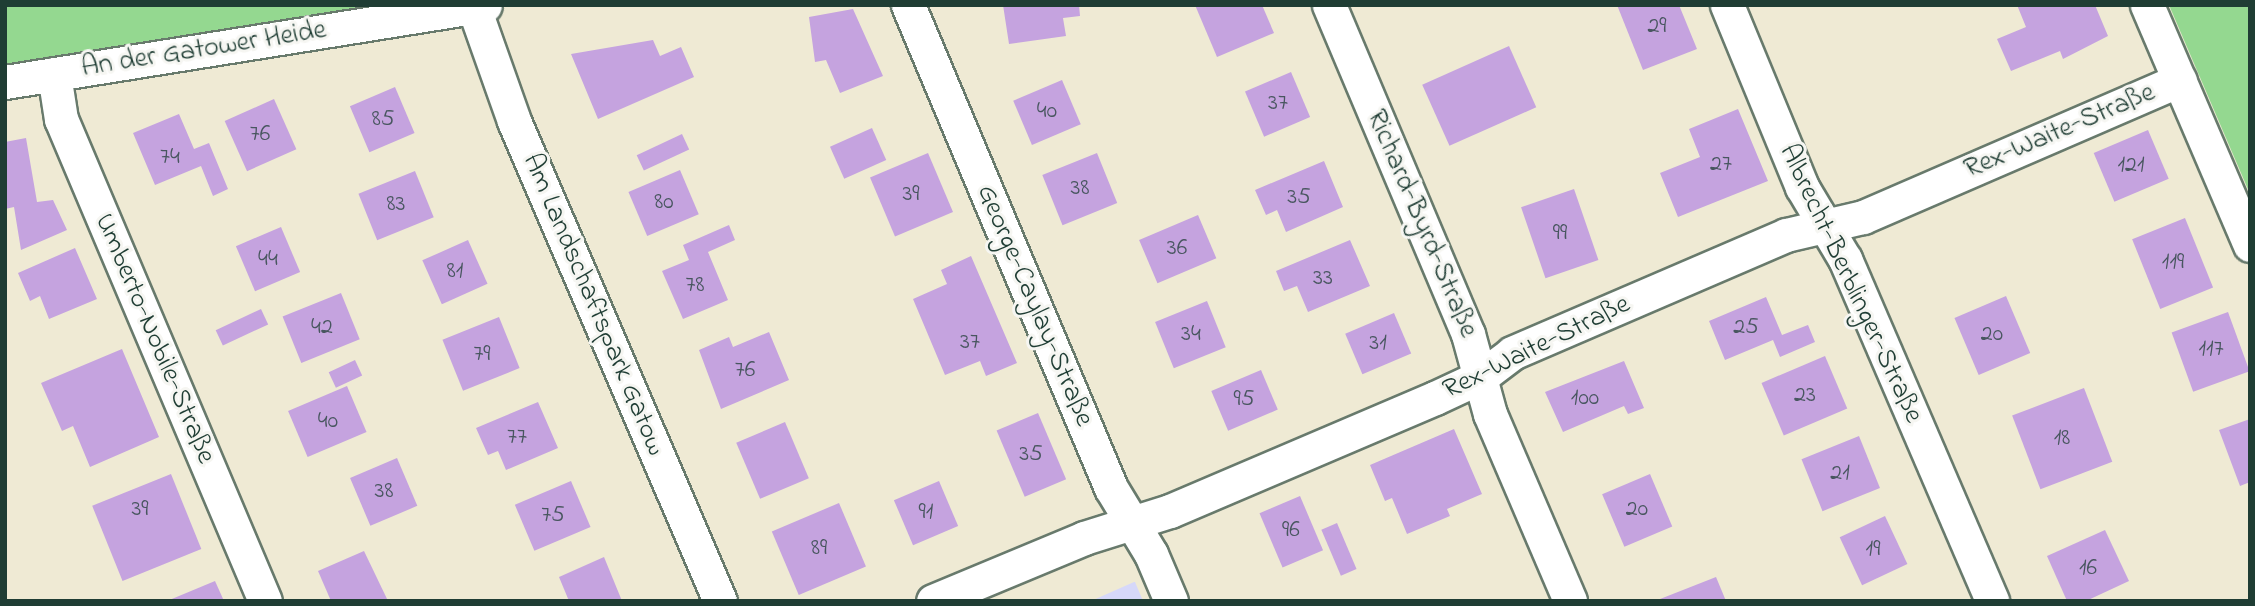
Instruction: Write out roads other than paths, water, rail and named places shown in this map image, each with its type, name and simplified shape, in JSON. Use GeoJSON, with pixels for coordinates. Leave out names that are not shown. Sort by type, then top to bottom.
{"type":"FeatureCollection","features":[{"type":"Feature","properties":{"kind":"street","name":"George-Caylay-Straße"},"geometry":{"type":"LineString","coordinates":[[908,5],[1111,488],[1133,523],[1171,601]]}},
{"type":"Feature","properties":{"kind":"street","name":"Richard-Byrd-Straße"},"geometry":{"type":"LineString","coordinates":[[1329,5],[1482,376],[1490,414],[1570,601]]}},
{"type":"Feature","properties":{"kind":"street","name":"Albrecht-Berblinger-Straße"},"geometry":{"type":"LineString","coordinates":[[1727,5],[1802,187],[1846,259],[1992,601]]}},
{"type":"Feature","properties":{"kind":"street"},"geometry":{"type":"LineString","coordinates":[[2147,5],[2250,245]]}},
{"type":"Feature","properties":{"kind":"street","name":"An der Gatower Heide"},"geometry":{"type":"LineString","coordinates":[[5,82],[477,6]]}},
{"type":"Feature","properties":{"kind":"street","name":"Am Landschaftspark Gatow"},"geometry":{"type":"LineString","coordinates":[[477,6],[514,121],[720,601]]}},
{"type":"Feature","properties":{"kind":"street","name":"Umberto-Nobile-Straße"},"geometry":{"type":"LineString","coordinates":[[54,74],[61,119],[265,601]]}},
{"type":"Feature","properties":{"kind":"street","name":"Rex-Waite-Straße"},"geometry":{"type":"LineString","coordinates":[[933,601],[1084,538],[1133,523],[1482,376],[1512,354],[1786,235],[1863,217],[2180,80]]}}]}
